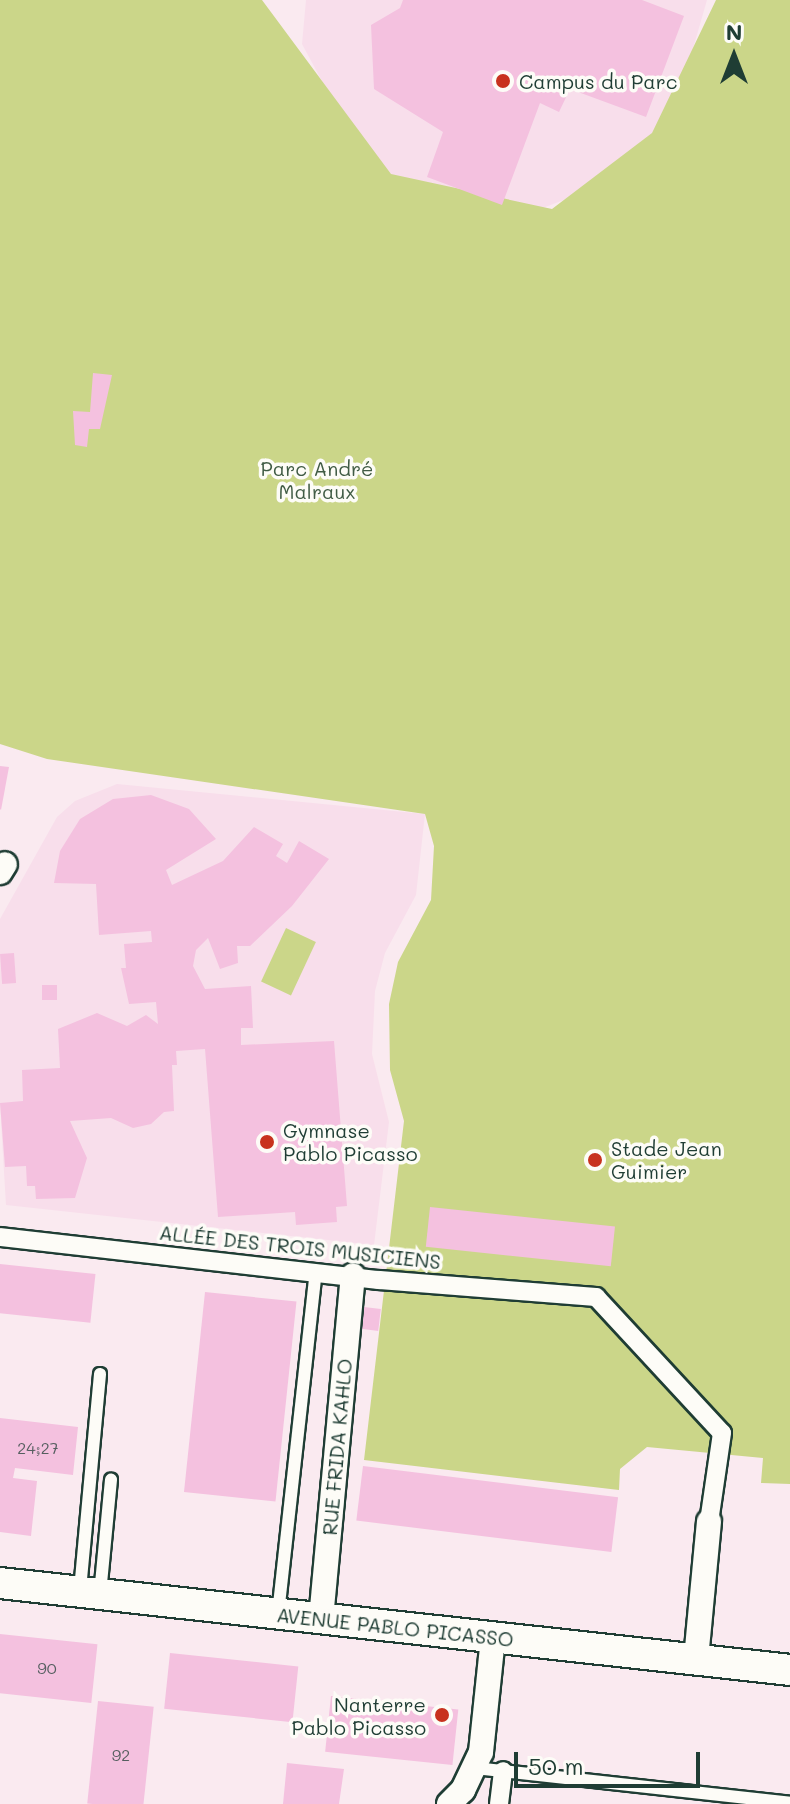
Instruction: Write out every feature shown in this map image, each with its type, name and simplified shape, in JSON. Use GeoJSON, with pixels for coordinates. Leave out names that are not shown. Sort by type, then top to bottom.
{"type":"FeatureCollection","features":[{"type":"Feature","properties":{"kind":"street","name":"ALLÉE DES TROIS MUSICIENS"},"geometry":{"type":"LineString","coordinates":[[0,1237],[353,1275],[596,1297],[722,1433],[709,1522]]}},
{"type":"Feature","properties":{"kind":"street","name":"RUE FRIDA KAHLO"},"geometry":{"type":"LineString","coordinates":[[321,1619],[353,1275]]}},
{"type":"Feature","properties":{"kind":"street"},"geometry":{"type":"LineString","coordinates":[[696,1659],[709,1522]]}},
{"type":"Feature","properties":{"kind":"street","name":"AVENUE PABLO PICASSO"},"geometry":{"type":"LineString","coordinates":[[0,1583],[790,1670]]}},
{"type":"Feature","properties":{"kind":"street"},"geometry":{"type":"LineString","coordinates":[[449,1804],[475,1768],[485,1730],[493,1637]]}},
{"type":"Feature","properties":{"kind":"street"},"geometry":{"type":"LineString","coordinates":[[499,1804],[503,1771]]}},
{"type":"Feature","properties":{"kind":"lane"},"geometry":{"type":"LineString","coordinates":[[278,1614],[316,1271]]}},
{"type":"Feature","properties":{"kind":"lane"},"geometry":{"type":"LineString","coordinates":[[90,1593],[100,1374]]}},
{"type":"Feature","properties":{"kind":"lane"},"geometry":{"type":"LineString","coordinates":[[90,1593],[111,1480]]}},
{"type":"Feature","properties":{"kind":"lane"},"geometry":{"type":"LineString","coordinates":[[475,1768],[790,1803]]}},
{"type":"Feature","properties":{"kind":"shaded area","name":"Campus du Parc"},"geometry":{"type":"Polygon","coordinates":[[[306,0],[707,0],[673,118],[590,190],[519,217],[372,174],[302,44],[306,0]]]}},
{"type":"Feature","properties":{"kind":"shaded area"},"geometry":{"type":"Polygon","coordinates":[[[117,784],[425,814],[416,895],[385,953],[375,991],[372,1054],[389,1122],[374,1245],[6,1205],[0,1105],[0,919],[57,817],[75,801],[117,784]]]}},
{"type":"Feature","properties":{"kind":"green space","name":"Parc André Malraux"},"geometry":{"type":"Polygon","coordinates":[[[0,0],[262,0],[391,174],[552,209],[652,133],[716,0],[790,0],[790,1484],[761,1483],[763,1458],[647,1447],[620,1469],[619,1490],[364,1460],[404,1121],[390,1070],[389,1004],[398,962],[431,900],[434,846],[425,814],[47,759],[0,744],[0,0]]]}},
{"type":"Feature","properties":{"kind":"green space"},"geometry":{"type":"Polygon","coordinates":[[[286,928],[316,942],[291,995],[261,981],[286,928]]]}},
{"type":"Feature","properties":{"kind":"building"},"geometry":{"type":"Polygon","coordinates":[[[403,0],[642,0],[684,16],[646,117],[570,89],[559,112],[540,103],[502,205],[427,177],[443,132],[374,89],[371,25],[400,8],[403,0]]]}},
{"type":"Feature","properties":{"kind":"building"},"geometry":{"type":"Polygon","coordinates":[[[93,373],[112,375],[100,429],[89,429],[87,447],[75,445],[73,411],[90,412],[93,373]]]}},
{"type":"Feature","properties":{"kind":"building"},"geometry":{"type":"Polygon","coordinates":[[[0,766],[9,767],[1,810],[0,809],[0,766]]]}},
{"type":"Feature","properties":{"kind":"building"},"geometry":{"type":"Polygon","coordinates":[[[151,795],[189,809],[216,839],[166,870],[172,885],[223,861],[254,827],[283,844],[276,856],[287,863],[299,841],[329,859],[292,906],[250,946],[237,946],[238,963],[220,969],[208,938],[196,950],[193,966],[205,989],[251,986],[253,1028],[241,1028],[241,1045],[334,1041],[347,1206],[336,1207],[337,1222],[296,1225],[295,1212],[218,1217],[205,1049],[176,1051],[177,1065],[172,1065],[174,1111],[164,1112],[151,1124],[133,1128],[111,1118],[70,1121],[87,1158],[75,1198],[36,1199],[35,1186],[27,1186],[26,1166],[5,1167],[0,1103],[23,1101],[22,1070],[60,1068],[58,1029],[97,1013],[127,1026],[146,1015],[158,1024],[156,1002],[129,1004],[121,968],[126,968],[124,944],[152,942],[151,931],[99,935],[96,884],[54,883],[60,851],[80,819],[113,799],[151,795]]]}},
{"type":"Feature","properties":{"kind":"building"},"geometry":{"type":"Polygon","coordinates":[[[14,953],[16,983],[2,984],[0,954],[14,953]]]}},
{"type":"Feature","properties":{"kind":"building"},"geometry":{"type":"Polygon","coordinates":[[[42,985],[57,985],[57,1000],[42,1000],[42,985]]]}},
{"type":"Feature","properties":{"kind":"building"},"geometry":{"type":"Polygon","coordinates":[[[430,1207],[615,1226],[611,1266],[426,1247],[430,1207]]]}},
{"type":"Feature","properties":{"kind":"building"},"geometry":{"type":"Polygon","coordinates":[[[0,1264],[95,1274],[90,1323],[0,1313],[0,1264]]]}},
{"type":"Feature","properties":{"kind":"building"},"geometry":{"type":"Polygon","coordinates":[[[205,1292],[296,1302],[275,1502],[184,1492],[205,1292]]]}},
{"type":"Feature","properties":{"kind":"building"},"geometry":{"type":"Polygon","coordinates":[[[364,1307],[381,1309],[378,1331],[361,1329],[364,1307]]]}},
{"type":"Feature","properties":{"kind":"building"},"geometry":{"type":"Polygon","coordinates":[[[0,1418],[78,1427],[73,1475],[15,1468],[13,1478],[37,1481],[31,1536],[0,1532],[0,1418]]]}},
{"type":"Feature","properties":{"kind":"building"},"geometry":{"type":"Polygon","coordinates":[[[363,1466],[618,1497],[611,1552],[356,1521],[363,1466]]]}},
{"type":"Feature","properties":{"kind":"building"},"geometry":{"type":"Polygon","coordinates":[[[0,1634],[97,1644],[91,1703],[0,1693],[0,1634]]]}},
{"type":"Feature","properties":{"kind":"building"},"geometry":{"type":"Polygon","coordinates":[[[170,1653],[298,1666],[292,1722],[164,1709],[170,1653]]]}},
{"type":"Feature","properties":{"kind":"building"},"geometry":{"type":"Polygon","coordinates":[[[331,1696],[458,1709],[452,1765],[325,1752],[331,1696]]]}},
{"type":"Feature","properties":{"kind":"building"},"geometry":{"type":"Polygon","coordinates":[[[98,1701],[154,1707],[143,1804],[87,1803],[98,1701]]]}},
{"type":"Feature","properties":{"kind":"building"},"geometry":{"type":"Polygon","coordinates":[[[287,1763],[344,1769],[339,1804],[283,1804],[287,1763]]]}},
{"type":"Feature","properties":{"kind":"place","name":"Campus du Parc"},"geometry":{"type":"Point","coordinates":[503,81]}},
{"type":"Feature","properties":{"kind":"place","name":"Gymnase Pablo Picasso"},"geometry":{"type":"Point","coordinates":[267,1142]}},
{"type":"Feature","properties":{"kind":"place","name":"Stade Jean Guimier"},"geometry":{"type":"Point","coordinates":[595,1160]}},
{"type":"Feature","properties":{"kind":"place","name":"Nanterre Pablo Picasso"},"geometry":{"type":"Point","coordinates":[442,1715]}}]}
